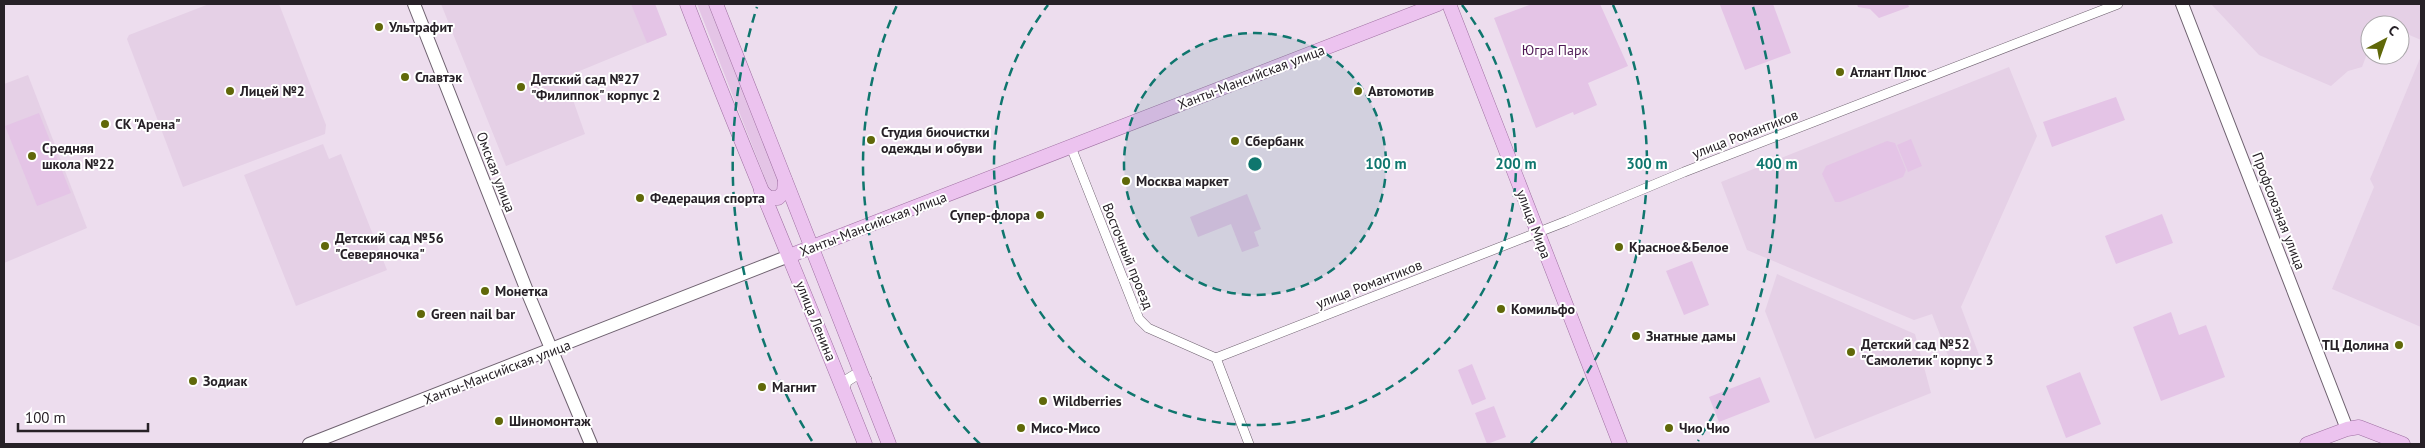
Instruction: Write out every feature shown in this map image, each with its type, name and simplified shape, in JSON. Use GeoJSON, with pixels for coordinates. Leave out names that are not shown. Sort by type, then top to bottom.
{"type":"FeatureCollection","features":[{"type":"Feature","properties":{"kind":"main road","name":"Омская улица"},"geometry":{"type":"LineString","coordinates":[[414,4],[591,444]]}},
{"type":"Feature","properties":{"kind":"main road","name":"улица Ленина"},"geometry":{"type":"LineString","coordinates":[[687,4],[761,191],[865,444]]}},
{"type":"Feature","properties":{"kind":"main road","name":"улица Ленина"},"geometry":{"type":"LineString","coordinates":[[716,4],[890,444]]}},
{"type":"Feature","properties":{"kind":"main road","name":"Ханты-Мансийская улица"},"geometry":{"type":"LineString","coordinates":[[310,444],[1438,4]]}},
{"type":"Feature","properties":{"kind":"main road","name":"улица Мира"},"geometry":{"type":"LineString","coordinates":[[1449,4],[1620,444]]}},
{"type":"Feature","properties":{"kind":"main road","name":"Профсоюзная улица"},"geometry":{"type":"LineString","coordinates":[[2182,4],[2347,429]]}},
{"type":"Feature","properties":{"kind":"main road"},"geometry":{"type":"LineString","coordinates":[[761,191],[769,198],[778,198],[784,192],[785,180]]}},
{"type":"Feature","properties":{"kind":"main road"},"geometry":{"type":"LineString","coordinates":[[2307,444],[2347,429],[2365,428],[2403,444]]}},
{"type":"Feature","properties":{"kind":"street","name":"улица Романтиков"},"geometry":{"type":"LineString","coordinates":[[1216,358],[1537,232],[1692,168],[2118,4]]}},
{"type":"Feature","properties":{"kind":"street","name":"Восточный проезд"},"geometry":{"type":"LineString","coordinates":[[1071,147],[1139,319],[1148,328],[1216,358]]}},
{"type":"Feature","properties":{"kind":"street"},"geometry":{"type":"LineString","coordinates":[[1216,358],[1249,444]]}},
{"type":"Feature","properties":{"kind":"street"},"geometry":{"type":"LineString","coordinates":[[844,390],[846,381],[850,377],[857,375],[866,380]]}},
{"type":"Feature","properties":{"kind":"shaded area","name":"Лицей №2"},"geometry":{"type":"Polygon","coordinates":[[[209,4],[279,4],[326,125],[325,134],[183,187],[127,39],[129,35],[209,4]]]}},
{"type":"Feature","properties":{"kind":"shaded area","name":"Детский сад №27 \"Филиппок\" корпус 2"},"geometry":{"type":"Polygon","coordinates":[[[441,4],[655,4],[667,35],[565,77],[585,134],[506,166],[441,4]]]}},
{"type":"Feature","properties":{"kind":"shaded area"},"geometry":{"type":"Polygon","coordinates":[[[2211,4],[2421,4],[2421,40],[2410,35],[2410,15],[2360,15],[2360,65],[2363,65],[2362,67],[2348,71],[2331,86],[2259,55],[2211,4]]]}},
{"type":"Feature","properties":{"kind":"shaded area"},"geometry":{"type":"Polygon","coordinates":[[[2421,56],[2421,327],[2332,289],[2374,187],[2370,179],[2421,56]]]}},
{"type":"Feature","properties":{"kind":"shaded area"},"geometry":{"type":"Polygon","coordinates":[[[2009,67],[2037,136],[1961,307],[1979,355],[1952,366],[1932,314],[1914,320],[1747,250],[1721,182],[2009,67]]]}},
{"type":"Feature","properties":{"kind":"shaded area","name":"Средняя школа №22"},"geometry":{"type":"Polygon","coordinates":[[[28,75],[87,228],[4,263],[4,84],[28,75]]]}},
{"type":"Feature","properties":{"kind":"shaded area","name":"Детский сад №56 \"Северяночка\""},"geometry":{"type":"Polygon","coordinates":[[[323,144],[329,159],[341,154],[387,270],[296,306],[244,175],[323,144]]]}},
{"type":"Feature","properties":{"kind":"shaded area","name":"Детский сад №52 \"Самолетик\" корпус 3"},"geometry":{"type":"Polygon","coordinates":[[[1777,274],[1915,334],[1931,393],[1815,439],[1765,311],[1777,274]]]}},
{"type":"Feature","properties":{"kind":"green space"},"geometry":{"type":"Polygon","coordinates":[[[631,4],[655,4],[667,35],[647,43],[631,4]]]}},
{"type":"Feature","properties":{"kind":"green space"},"geometry":{"type":"Polygon","coordinates":[[[697,4],[708,4],[781,187],[777,192],[770,191],[697,4]]]}},
{"type":"Feature","properties":{"kind":"green space","name":"Югра Парк"},"geometry":{"type":"Polygon","coordinates":[[[1532,4],[1600,4],[1628,66],[1588,83],[1597,105],[1574,115],[1573,112],[1536,128],[1494,18],[1532,4]]]}},
{"type":"Feature","properties":{"kind":"green space"},"geometry":{"type":"Polygon","coordinates":[[[1773,4],[1791,53],[1745,70],[1720,5],[1773,4]]]}},
{"type":"Feature","properties":{"kind":"green space"},"geometry":{"type":"Polygon","coordinates":[[[1857,4],[1908,4],[1909,7],[1879,18],[1870,9],[1858,7],[1857,4]]]}},
{"type":"Feature","properties":{"kind":"green space"},"geometry":{"type":"Polygon","coordinates":[[[2116,97],[2125,120],[2052,147],[2043,122],[2116,97]]]}},
{"type":"Feature","properties":{"kind":"green space"},"geometry":{"type":"Polygon","coordinates":[[[39,113],[71,193],[37,206],[5,126],[39,113]]]}},
{"type":"Feature","properties":{"kind":"green space"},"geometry":{"type":"Polygon","coordinates":[[[1911,139],[1922,166],[1908,172],[1897,145],[1911,139]]]}},
{"type":"Feature","properties":{"kind":"green space"},"geometry":{"type":"Polygon","coordinates":[[[1887,141],[1895,143],[1906,170],[1903,177],[1840,202],[1835,202],[1822,174],[1826,166],[1887,141]]]}},
{"type":"Feature","properties":{"kind":"green space"},"geometry":{"type":"Polygon","coordinates":[[[1247,194],[1261,229],[1254,232],[1259,246],[1242,252],[1231,224],[1198,237],[1190,217],[1247,194]]]}},
{"type":"Feature","properties":{"kind":"green space"},"geometry":{"type":"Polygon","coordinates":[[[2162,214],[2173,243],[2116,264],[2105,236],[2162,214]]]}},
{"type":"Feature","properties":{"kind":"green space"},"geometry":{"type":"Polygon","coordinates":[[[1692,261],[1709,305],[1684,315],[1666,271],[1692,261]]]}},
{"type":"Feature","properties":{"kind":"green space"},"geometry":{"type":"Polygon","coordinates":[[[2171,312],[2179,335],[2206,325],[2225,377],[2161,401],[2133,327],[2171,312]]]}},
{"type":"Feature","properties":{"kind":"green space"},"geometry":{"type":"Polygon","coordinates":[[[1472,364],[1486,399],[1472,405],[1458,370],[1472,364]]]}},
{"type":"Feature","properties":{"kind":"green space"},"geometry":{"type":"Polygon","coordinates":[[[2080,372],[2101,424],[2066,438],[2046,386],[2080,372]]]}},
{"type":"Feature","properties":{"kind":"green space"},"geometry":{"type":"Polygon","coordinates":[[[1760,377],[1770,402],[1719,422],[1709,397],[1760,377]]]}},
{"type":"Feature","properties":{"kind":"green space"},"geometry":{"type":"Polygon","coordinates":[[[1494,406],[1506,437],[1487,444],[1475,413],[1494,406]]]}},
{"type":"Feature","properties":{"kind":"place","name":"Ультрафит"},"geometry":{"type":"Point","coordinates":[379,27]}},
{"type":"Feature","properties":{"kind":"place","name":"Атлант Плюс"},"geometry":{"type":"Point","coordinates":[1840,72]}},
{"type":"Feature","properties":{"kind":"place","name":"Славтэк"},"geometry":{"type":"Point","coordinates":[405,77]}},
{"type":"Feature","properties":{"kind":"place","name":"Детский сад №27 \"Филиппок\" корпус 2"},"geometry":{"type":"Point","coordinates":[521,87]}},
{"type":"Feature","properties":{"kind":"place","name":"Лицей №2"},"geometry":{"type":"Point","coordinates":[230,91]}},
{"type":"Feature","properties":{"kind":"place","name":"Автомотив"},"geometry":{"type":"Point","coordinates":[1358,91]}},
{"type":"Feature","properties":{"kind":"place","name":"СК \"Арена\""},"geometry":{"type":"Point","coordinates":[105,124]}},
{"type":"Feature","properties":{"kind":"place","name":"Студия биочистки одежды и обуви"},"geometry":{"type":"Point","coordinates":[871,140]}},
{"type":"Feature","properties":{"kind":"place","name":"Сбербанк"},"geometry":{"type":"Point","coordinates":[1235,141]}},
{"type":"Feature","properties":{"kind":"place","name":"Средняя школа №22"},"geometry":{"type":"Point","coordinates":[32,156]}},
{"type":"Feature","properties":{"kind":"place","name":"Москва маркет"},"geometry":{"type":"Point","coordinates":[1126,181]}},
{"type":"Feature","properties":{"kind":"place","name":"Федерация спорта"},"geometry":{"type":"Point","coordinates":[640,198]}},
{"type":"Feature","properties":{"kind":"place","name":"Супер-флора"},"geometry":{"type":"Point","coordinates":[1040,215]}},
{"type":"Feature","properties":{"kind":"place","name":"Детский сад №56 \"Северяночка\""},"geometry":{"type":"Point","coordinates":[325,246]}},
{"type":"Feature","properties":{"kind":"place","name":"Красное&Белое"},"geometry":{"type":"Point","coordinates":[1619,247]}},
{"type":"Feature","properties":{"kind":"place","name":"Монетка"},"geometry":{"type":"Point","coordinates":[485,291]}},
{"type":"Feature","properties":{"kind":"place","name":"Комильфо"},"geometry":{"type":"Point","coordinates":[1501,309]}},
{"type":"Feature","properties":{"kind":"place","name":"Green nail bar"},"geometry":{"type":"Point","coordinates":[421,314]}},
{"type":"Feature","properties":{"kind":"place","name":"Знатные дамы"},"geometry":{"type":"Point","coordinates":[1636,336]}},
{"type":"Feature","properties":{"kind":"place","name":"ТЦ Долина"},"geometry":{"type":"Point","coordinates":[2399,345]}},
{"type":"Feature","properties":{"kind":"place","name":"Детский сад №52 \"Самолетик\" корпус 3"},"geometry":{"type":"Point","coordinates":[1851,352]}},
{"type":"Feature","properties":{"kind":"place","name":"Зодиак"},"geometry":{"type":"Point","coordinates":[193,381]}},
{"type":"Feature","properties":{"kind":"place","name":"Магнит"},"geometry":{"type":"Point","coordinates":[762,387]}},
{"type":"Feature","properties":{"kind":"place","name":"Wildberries"},"geometry":{"type":"Point","coordinates":[1043,401]}},
{"type":"Feature","properties":{"kind":"place","name":"Шиномонтаж"},"geometry":{"type":"Point","coordinates":[499,421]}},
{"type":"Feature","properties":{"kind":"place","name":"Мисо-Мисо"},"geometry":{"type":"Point","coordinates":[1021,428]}},
{"type":"Feature","properties":{"kind":"place","name":"Чио Чио"},"geometry":{"type":"Point","coordinates":[1669,428]}}]}
